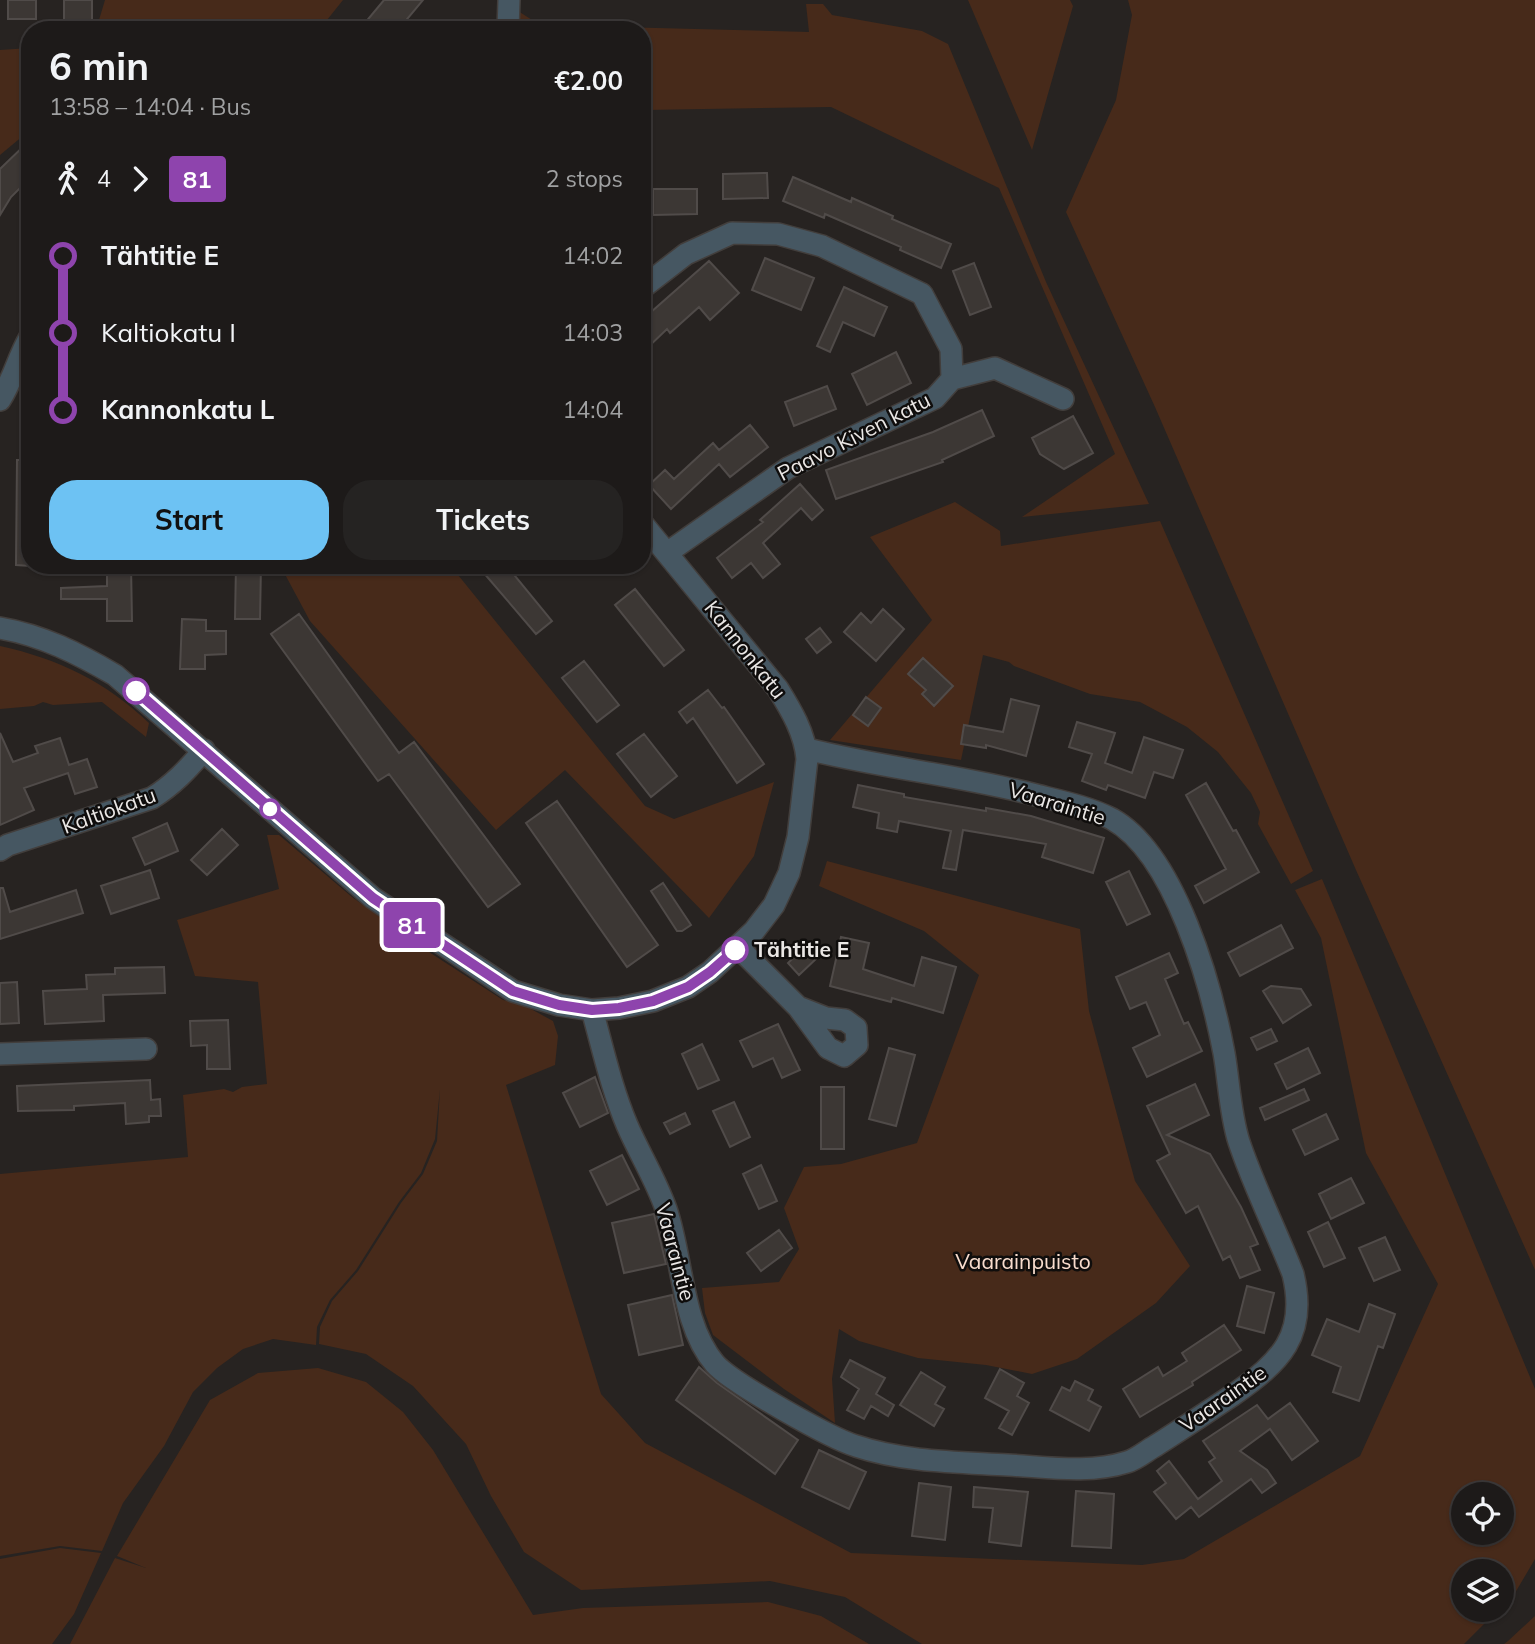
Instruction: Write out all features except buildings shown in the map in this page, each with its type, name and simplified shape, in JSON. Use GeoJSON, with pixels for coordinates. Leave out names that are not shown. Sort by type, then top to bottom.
{"type":"FeatureCollection","features":[{"type":"Feature","properties":{"kind":"street"},"geometry":{"type":"LineString","coordinates":[[508,21],[509,0]]}},
{"type":"Feature","properties":{"kind":"street","name":"Paavo Kiven katu"},"geometry":{"type":"LineString","coordinates":[[651,281],[686,254],[732,233],[778,234],[822,246],[922,294],[951,349],[952,379],[935,398],[788,468],[667,553]]}},
{"type":"Feature","properties":{"kind":"street"},"geometry":{"type":"LineString","coordinates":[[0,400],[15,372],[21,353]]}},
{"type":"Feature","properties":{"kind":"street"},"geometry":{"type":"LineString","coordinates":[[952,379],[995,368],[1063,399]]}},
{"type":"Feature","properties":{"kind":"street","name":"Kannonkatu"},"geometry":{"type":"LineString","coordinates":[[0,628],[49,642],[82,656],[115,675],[373,898],[513,991],[559,1005],[592,1010],[619,1008],[653,1001],[688,987],[738,947],[774,905],[789,873],[798,837],[807,759],[807,749],[795,718],[778,689],[651,534]]}},
{"type":"Feature","properties":{"kind":"street","name":"Vaaraintie"},"geometry":{"type":"LineString","coordinates":[[592,1010],[608,1077],[666,1208],[692,1319],[702,1346],[717,1366],[818,1429],[854,1446],[886,1454],[964,1462],[1098,1469],[1130,1461],[1197,1419],[1263,1374],[1283,1353],[1298,1315],[1298,1294],[1293,1274],[1238,1140],[1213,1003],[1191,935],[1163,873],[1138,839],[1111,819],[1060,801],[1006,787],[807,749]]}},
{"type":"Feature","properties":{"kind":"street","name":"Kaltiokatu"},"geometry":{"type":"LineString","coordinates":[[0,850],[152,799],[166,789],[204,750]]}},
{"type":"Feature","properties":{"kind":"street"},"geometry":{"type":"LineString","coordinates":[[738,947],[798,1007]]}},
{"type":"Feature","properties":{"kind":"street"},"geometry":{"type":"LineString","coordinates":[[0,1054],[146,1048]]}},
{"type":"Feature","properties":{"kind":"green space"},"geometry":{"type":"Polygon","coordinates":[[[105,0],[343,0],[326,21],[99,21],[105,0]]]}},
{"type":"Feature","properties":{"kind":"green space"},"geometry":{"type":"Polygon","coordinates":[[[968,0],[1070,0],[1073,6],[1032,150],[968,0]]]}},
{"type":"Feature","properties":{"kind":"green space"},"geometry":{"type":"Polygon","coordinates":[[[1128,0],[1535,0],[1535,1270],[1356,870],[1155,407],[1066,212],[1116,100],[1132,15],[1128,0]]]}},
{"type":"Feature","properties":{"kind":"green space"},"geometry":{"type":"Polygon","coordinates":[[[806,4],[823,4],[832,15],[922,31],[948,44],[1046,282],[1149,504],[1022,517],[1115,454],[999,188],[831,107],[651,110],[651,28],[809,32],[806,4]]]}},
{"type":"Feature","properties":{"kind":"green space"},"geometry":{"type":"Polygon","coordinates":[[[518,11],[534,21],[518,21],[518,11]]]}},
{"type":"Feature","properties":{"kind":"green space"},"geometry":{"type":"Polygon","coordinates":[[[21,49],[21,138],[0,155],[0,50],[21,49]]]}},
{"type":"Feature","properties":{"kind":"green space"},"geometry":{"type":"Polygon","coordinates":[[[955,502],[1000,531],[1001,546],[1160,521],[1313,871],[1291,884],[1258,824],[1260,812],[1251,793],[1218,752],[1187,727],[1140,702],[1090,694],[1009,662],[983,655],[961,760],[830,740],[932,620],[870,537],[955,502]]]}},
{"type":"Feature","properties":{"kind":"green space"},"geometry":{"type":"Polygon","coordinates":[[[285,574],[457,574],[645,806],[674,819],[774,782],[754,856],[709,918],[565,770],[496,830],[310,621],[285,574]]]}},
{"type":"Feature","properties":{"kind":"green space"},"geometry":{"type":"Polygon","coordinates":[[[0,646],[62,665],[99,684],[149,723],[146,737],[102,702],[53,705],[43,702],[34,706],[0,709],[0,646]]]}},
{"type":"Feature","properties":{"kind":"green space"},"geometry":{"type":"Polygon","coordinates":[[[267,835],[279,835],[352,897],[432,954],[503,1000],[520,1003],[553,1021],[558,1036],[555,1065],[506,1085],[601,1394],[645,1443],[851,1553],[1142,1565],[1184,1559],[1360,1456],[1438,1284],[1366,1153],[1321,938],[1295,890],[1322,879],[1535,1389],[1535,1559],[1514,1594],[1514,1559],[1451,1559],[1451,1622],[1486,1622],[1464,1644],[922,1644],[845,1597],[770,1581],[581,1590],[524,1552],[491,1496],[466,1444],[413,1386],[366,1354],[319,1344],[320,1327],[332,1301],[358,1271],[401,1203],[423,1174],[437,1141],[440,1089],[435,1139],[421,1173],[399,1202],[356,1270],[330,1300],[317,1327],[316,1345],[273,1339],[243,1349],[217,1368],[193,1392],[164,1446],[123,1503],[102,1551],[60,1546],[0,1556],[0,1174],[188,1157],[183,1095],[224,1089],[233,1092],[242,1087],[267,1084],[258,982],[195,976],[177,920],[279,889],[267,835]]]}},
{"type":"Feature","properties":{"kind":"green space","name":"Vaarainpuisto"},"geometry":{"type":"Polygon","coordinates":[[[827,861],[1080,929],[1089,1011],[1135,1181],[1190,1266],[1156,1303],[1077,1359],[1032,1374],[986,1365],[918,1358],[859,1341],[839,1329],[832,1379],[835,1423],[784,1389],[713,1335],[705,1313],[702,1288],[779,1282],[799,1249],[784,1208],[804,1167],[841,1164],[917,1143],[979,975],[924,931],[819,886],[827,861]]]}},
{"type":"Feature","properties":{"kind":"green space"},"geometry":{"type":"Polygon","coordinates":[[[318,1368],[366,1382],[403,1412],[433,1450],[533,1615],[583,1608],[768,1602],[821,1616],[869,1644],[70,1644],[115,1558],[146,1568],[117,1556],[210,1400],[258,1373],[318,1368]]]}},
{"type":"Feature","properties":{"kind":"green space"},"geometry":{"type":"Polygon","coordinates":[[[60,1548],[101,1553],[74,1614],[52,1644],[0,1644],[0,1559],[60,1548]]]}},
{"type":"Feature","properties":{"kind":"green space"},"geometry":{"type":"Polygon","coordinates":[[[1535,1616],[1535,1644],[1504,1644],[1508,1641],[1535,1616]]]}},
{"type":"Feature","properties":{"kind":"bus line","name":"81"},"geometry":{"type":"LineString","coordinates":[[136,691],[373,898],[513,991],[559,1005],[592,1010],[619,1008],[653,1001],[688,987],[735,950]]}},
{"type":"Feature","properties":{"kind":"place","name":"Tähtitie E"},"geometry":{"type":"Point","coordinates":[735,950]}}]}
